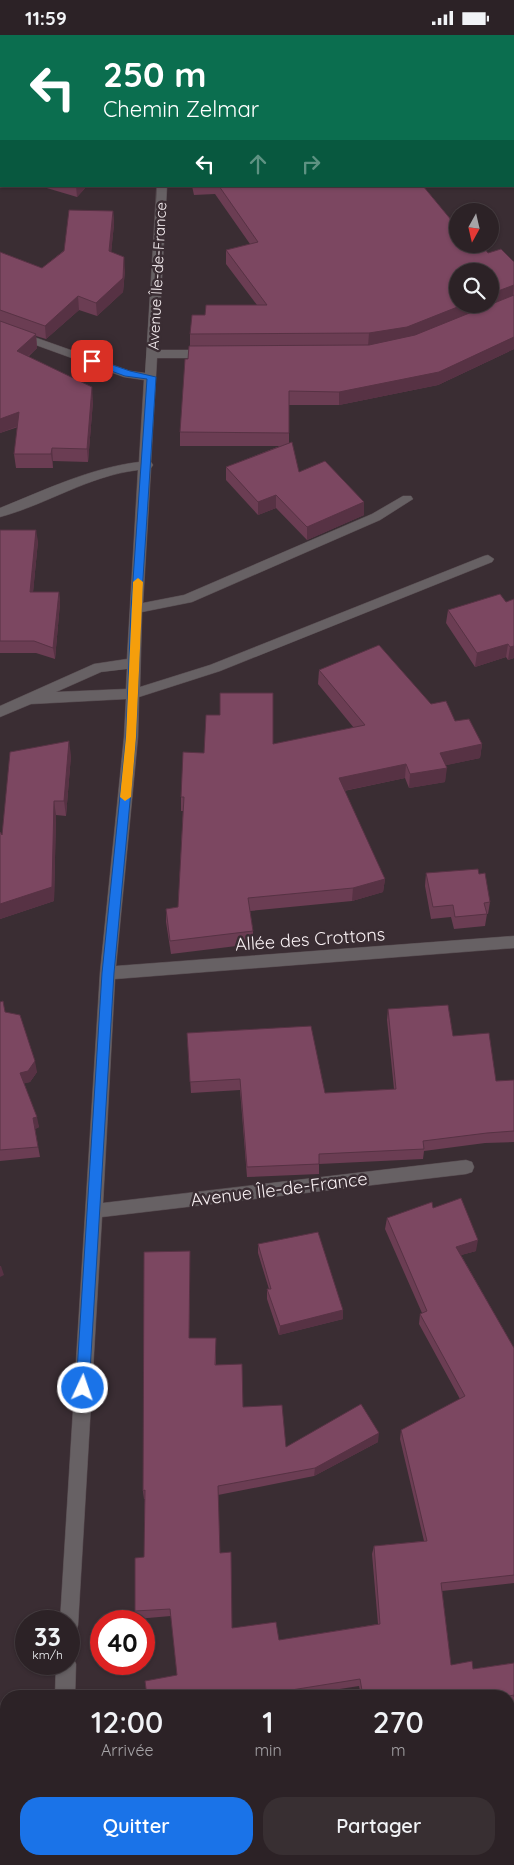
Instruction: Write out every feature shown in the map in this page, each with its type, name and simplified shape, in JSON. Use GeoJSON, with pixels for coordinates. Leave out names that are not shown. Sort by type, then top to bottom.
{"type":"FeatureCollection","features":[{"type":"Feature","properties":{"kind":"street","name":"Avenue Île-de-France"},"geometry":{"type":"LineString","coordinates":[[70,1610],[108,973],[131,737],[136,609],[147,465],[162,187]]}},
{"type":"Feature","properties":{"kind":"street"},"geometry":{"type":"LineString","coordinates":[[0,328],[128,374],[152,377]]}},
{"type":"Feature","properties":{"kind":"street"},"geometry":{"type":"LineString","coordinates":[[153,354],[221,354]]}},
{"type":"Feature","properties":{"kind":"street"},"geometry":{"type":"LineString","coordinates":[[0,513],[80,480],[113,469],[147,465]]}},
{"type":"Feature","properties":{"kind":"street"},"geometry":{"type":"LineString","coordinates":[[136,609],[187,599],[376,517],[407,499]]}},
{"type":"Feature","properties":{"kind":"street"},"geometry":{"type":"LineString","coordinates":[[28,699],[96,694],[133,695],[215,668],[488,559]]}},
{"type":"Feature","properties":{"kind":"street"},"geometry":{"type":"LineString","coordinates":[[0,712],[99,667],[134,663]]}},
{"type":"Feature","properties":{"kind":"street","name":"Allée des Crottons"},"geometry":{"type":"LineString","coordinates":[[108,973],[514,942]]}},
{"type":"Feature","properties":{"kind":"street","name":"Avenue Île-de-France"},"geometry":{"type":"LineString","coordinates":[[93,1211],[466,1167]]}},
{"type":"Feature","properties":{"kind":"street"},"geometry":{"type":"LineString","coordinates":[[64,1690],[65,1675]]}},
{"type":"Feature","properties":{"kind":"building"},"geometry":{"type":"Polygon","coordinates":[[[220,187],[424,187],[449,217],[449,253],[499,253],[499,250],[501,249],[514,262],[514,285],[499,291],[499,263],[449,263],[449,310],[407,327],[369,333],[190,334],[192,315],[205,315],[206,305],[267,305],[226,250],[258,242],[220,187]]]}},
{"type":"Feature","properties":{"kind":"building"},"geometry":{"type":"Polygon","coordinates":[[[69,210],[113,211],[109,251],[124,257],[123,278],[96,303],[78,296],[45,326],[0,310],[0,252],[42,268],[64,251],[69,210]]]}},
{"type":"Feature","properties":{"kind":"building"},"geometry":{"type":"Polygon","coordinates":[[[514,295],[514,337],[439,372],[339,392],[289,391],[289,433],[180,432],[185,359],[188,359],[189,346],[369,345],[415,335],[469,313],[499,313],[499,301],[514,295]]]}},
{"type":"Feature","properties":{"kind":"building"},"geometry":{"type":"Polygon","coordinates":[[[0,321],[36,334],[17,351],[92,387],[87,449],[52,448],[51,454],[14,454],[19,412],[0,419],[0,321]]]}},
{"type":"Feature","properties":{"kind":"building"},"geometry":{"type":"Polygon","coordinates":[[[292,442],[299,472],[325,461],[364,502],[307,527],[276,495],[258,502],[226,467],[292,442]]]}},
{"type":"Feature","properties":{"kind":"building"},"geometry":{"type":"Polygon","coordinates":[[[0,530],[36,530],[30,592],[59,592],[53,648],[34,641],[0,641],[0,530]]]}},
{"type":"Feature","properties":{"kind":"building"},"geometry":{"type":"Polygon","coordinates":[[[500,594],[506,602],[514,599],[514,646],[510,647],[508,644],[477,653],[448,610],[500,594]]]}},
{"type":"Feature","properties":{"kind":"building"},"geometry":{"type":"Polygon","coordinates":[[[379,645],[431,704],[446,701],[455,721],[469,719],[482,744],[440,753],[447,768],[410,774],[406,764],[339,778],[385,879],[353,888],[248,898],[253,931],[170,941],[166,909],[178,907],[184,797],[181,797],[183,752],[204,753],[206,715],[220,715],[220,693],[273,693],[273,744],[365,725],[319,670],[379,645]]]}},
{"type":"Feature","properties":{"kind":"building"},"geometry":{"type":"Polygon","coordinates":[[[69,741],[64,801],[54,801],[52,887],[0,904],[0,832],[2,835],[10,752],[69,741]]]}},
{"type":"Feature","properties":{"kind":"building"},"geometry":{"type":"Polygon","coordinates":[[[478,869],[479,874],[485,873],[490,902],[484,903],[487,914],[455,917],[453,905],[433,907],[426,873],[478,869]]]}},
{"type":"Feature","properties":{"kind":"building"},"geometry":{"type":"Polygon","coordinates":[[[3,1001],[5,1012],[20,1015],[35,1061],[28,1071],[20,1073],[37,1117],[33,1118],[38,1147],[0,1150],[0,1002],[3,1001]]]}},
{"type":"Feature","properties":{"kind":"building"},"geometry":{"type":"Polygon","coordinates":[[[448,1005],[453,1036],[489,1033],[496,1081],[514,1080],[514,1131],[423,1141],[424,1149],[319,1154],[319,1164],[247,1167],[240,1079],[190,1082],[187,1033],[311,1026],[325,1093],[396,1089],[388,1009],[448,1005]]]}},
{"type":"Feature","properties":{"kind":"building"},"geometry":{"type":"Polygon","coordinates":[[[461,1198],[478,1240],[456,1247],[514,1348],[514,1575],[441,1583],[451,1665],[472,1661],[473,1669],[514,1663],[514,1690],[362,1690],[360,1679],[291,1690],[146,1690],[145,1681],[177,1675],[170,1609],[135,1610],[135,1558],[144,1557],[144,1252],[190,1251],[189,1338],[216,1338],[215,1365],[242,1364],[243,1407],[282,1405],[286,1447],[361,1404],[379,1433],[315,1468],[218,1486],[220,1553],[231,1552],[232,1628],[276,1622],[279,1640],[380,1624],[374,1546],[427,1541],[401,1430],[465,1396],[420,1314],[427,1311],[387,1218],[432,1202],[433,1208],[461,1198]]]}},
{"type":"Feature","properties":{"kind":"building"},"geometry":{"type":"Polygon","coordinates":[[[318,1232],[343,1310],[280,1326],[267,1289],[271,1289],[258,1244],[318,1232]]]}},
{"type":"Feature","properties":{"kind":"slow traffic"},"geometry":{"type":"LineString","coordinates":[[125,797],[131,737],[138,582]]}},
{"type":"Feature","properties":{"kind":"route"},"geometry":{"type":"LineString","coordinates":[[83,1388],[108,973],[131,737],[136,609],[152,377],[128,374],[92,361]]}}]}
